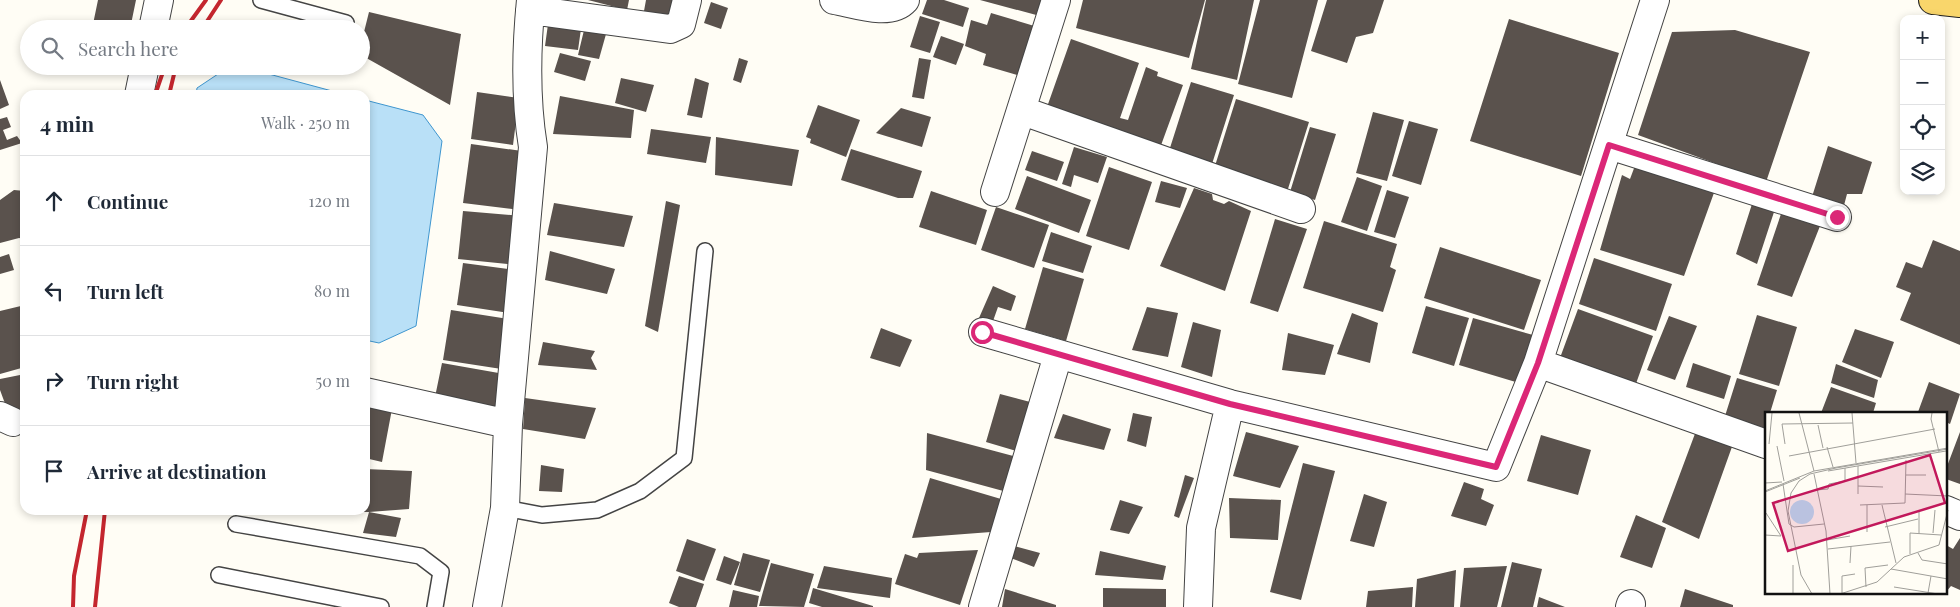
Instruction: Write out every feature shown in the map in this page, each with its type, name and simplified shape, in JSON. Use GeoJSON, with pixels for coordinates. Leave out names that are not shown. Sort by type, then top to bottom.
{"type":"FeatureCollection","features":[{"type":"Feature","properties":{"kind":"main road"},"geometry":{"type":"LineString","coordinates":[[1932,0],[1960,3]]}},
{"type":"Feature","properties":{"kind":"street"},"geometry":{"type":"LineString","coordinates":[[155,20],[159,0]]}},
{"type":"Feature","properties":{"kind":"street"},"geometry":{"type":"LineString","coordinates":[[487,607],[506,508],[508,424],[533,148],[527,110],[530,5],[670,29],[681,24],[687,0]]}},
{"type":"Feature","properties":{"kind":"street"},"geometry":{"type":"LineString","coordinates":[[834,0],[884,8],[897,7],[905,0]]}},
{"type":"Feature","properties":{"kind":"street"},"geometry":{"type":"LineString","coordinates":[[995,192],[1056,0]]}},
{"type":"Feature","properties":{"kind":"street"},"geometry":{"type":"LineString","coordinates":[[982,332],[1230,404],[1496,467],[1538,363],[1656,0]]}},
{"type":"Feature","properties":{"kind":"street"},"geometry":{"type":"LineString","coordinates":[[140,90],[143,75]]}},
{"type":"Feature","properties":{"kind":"street"},"geometry":{"type":"LineString","coordinates":[[1022,111],[1301,208]]}},
{"type":"Feature","properties":{"kind":"street"},"geometry":{"type":"LineString","coordinates":[[1609,145],[1837,217]]}},
{"type":"Feature","properties":{"kind":"street"},"geometry":{"type":"LineString","coordinates":[[984,607],[1058,355]]}},
{"type":"Feature","properties":{"kind":"street"},"geometry":{"type":"LineString","coordinates":[[1538,363],[1765,444]]}},
{"type":"Feature","properties":{"kind":"street"},"geometry":{"type":"LineString","coordinates":[[370,393],[508,424]]}},
{"type":"Feature","properties":{"kind":"street"},"geometry":{"type":"LineString","coordinates":[[1198,607],[1201,528],[1230,404]]}},
{"type":"Feature","properties":{"kind":"street"},"geometry":{"type":"LineString","coordinates":[[1948,511],[1960,516]]}},
{"type":"Feature","properties":{"kind":"lane"},"geometry":{"type":"LineString","coordinates":[[261,0],[335,20]]}},
{"type":"Feature","properties":{"kind":"lane"},"geometry":{"type":"LineString","coordinates":[[506,508],[542,515],[597,510],[640,491],[684,458],[705,251]]}},
{"type":"Feature","properties":{"kind":"lane"},"geometry":{"type":"LineString","coordinates":[[236,524],[420,556],[441,572],[435,607]]}},
{"type":"Feature","properties":{"kind":"lane"},"geometry":{"type":"LineString","coordinates":[[219,575],[381,607]]}},
{"type":"Feature","properties":{"kind":"water"},"geometry":{"type":"Polygon","coordinates":[[[216,75],[273,75],[328,90],[197,90],[216,75]]]}},
{"type":"Feature","properties":{"kind":"water"},"geometry":{"type":"Polygon","coordinates":[[[370,101],[423,115],[442,141],[416,326],[379,343],[370,341],[370,101]]]}},
{"type":"Feature","properties":{"kind":"building"},"geometry":{"type":"Polygon","coordinates":[[[98,0],[136,0],[132,20],[94,20],[98,0]]]}},
{"type":"Feature","properties":{"kind":"building"},"geometry":{"type":"Polygon","coordinates":[[[588,0],[629,0],[627,10],[588,0]]]}},
{"type":"Feature","properties":{"kind":"building"},"geometry":{"type":"Polygon","coordinates":[[[646,0],[682,0],[679,17],[644,11],[646,0]]]}},
{"type":"Feature","properties":{"kind":"building"},"geometry":{"type":"Polygon","coordinates":[[[927,0],[944,0],[969,8],[963,27],[922,14],[927,0]]]}},
{"type":"Feature","properties":{"kind":"building"},"geometry":{"type":"Polygon","coordinates":[[[980,0],[1044,0],[1040,16],[980,0]]]}},
{"type":"Feature","properties":{"kind":"building"},"geometry":{"type":"Polygon","coordinates":[[[1083,0],[1205,0],[1189,58],[1076,28],[1083,0]]]}},
{"type":"Feature","properties":{"kind":"building"},"geometry":{"type":"Polygon","coordinates":[[[1206,0],[1254,0],[1237,80],[1191,69],[1206,0]]]}},
{"type":"Feature","properties":{"kind":"building"},"geometry":{"type":"Polygon","coordinates":[[[1260,0],[1318,0],[1292,98],[1238,84],[1260,0]]]}},
{"type":"Feature","properties":{"kind":"building"},"geometry":{"type":"Polygon","coordinates":[[[1327,0],[1384,0],[1373,33],[1356,37],[1347,63],[1311,51],[1327,0]]]}},
{"type":"Feature","properties":{"kind":"building"},"geometry":{"type":"Polygon","coordinates":[[[711,2],[728,8],[721,29],[704,23],[711,2]]]}},
{"type":"Feature","properties":{"kind":"building"},"geometry":{"type":"Polygon","coordinates":[[[369,12],[461,34],[450,105],[370,60],[370,20],[367,20],[369,12]]]}},
{"type":"Feature","properties":{"kind":"building"},"geometry":{"type":"Polygon","coordinates":[[[991,13],[1041,28],[1024,77],[983,65],[986,54],[965,46],[971,20],[987,25],[991,13]]]}},
{"type":"Feature","properties":{"kind":"building"},"geometry":{"type":"Polygon","coordinates":[[[920,16],[940,22],[930,53],[910,47],[920,16]]]}},
{"type":"Feature","properties":{"kind":"building"},"geometry":{"type":"Polygon","coordinates":[[[549,17],[582,22],[578,50],[545,46],[549,17]]]}},
{"type":"Feature","properties":{"kind":"building"},"geometry":{"type":"Polygon","coordinates":[[[1509,19],[1619,53],[1581,176],[1470,141],[1509,19]]]}},
{"type":"Feature","properties":{"kind":"building"},"geometry":{"type":"Polygon","coordinates":[[[586,22],[608,27],[599,59],[578,55],[586,22]]]}},
{"type":"Feature","properties":{"kind":"building"},"geometry":{"type":"Polygon","coordinates":[[[1735,30],[1810,52],[1766,182],[1638,135],[1672,32],[1735,30]]]}},
{"type":"Feature","properties":{"kind":"building"},"geometry":{"type":"Polygon","coordinates":[[[941,36],[964,44],[956,65],[933,57],[941,36]]]}},
{"type":"Feature","properties":{"kind":"building"},"geometry":{"type":"Polygon","coordinates":[[[1071,39],[1139,63],[1120,118],[1128,120],[1146,67],[1158,72],[1157,76],[1183,85],[1160,148],[1047,107],[1071,39]]]}},
{"type":"Feature","properties":{"kind":"building"},"geometry":{"type":"Polygon","coordinates":[[[560,53],[591,61],[585,81],[554,72],[560,53]]]}},
{"type":"Feature","properties":{"kind":"building"},"geometry":{"type":"Polygon","coordinates":[[[739,58],[748,61],[741,83],[733,80],[739,58]]]}},
{"type":"Feature","properties":{"kind":"building"},"geometry":{"type":"Polygon","coordinates":[[[919,58],[931,60],[924,99],[912,97],[919,58]]]}},
{"type":"Feature","properties":{"kind":"building"},"geometry":{"type":"Polygon","coordinates":[[[621,78],[654,85],[646,112],[615,103],[621,78]]]}},
{"type":"Feature","properties":{"kind":"building"},"geometry":{"type":"Polygon","coordinates":[[[695,78],[709,83],[702,118],[687,115],[695,78]]]}},
{"type":"Feature","properties":{"kind":"building"},"geometry":{"type":"Polygon","coordinates":[[[0,80],[9,105],[0,109],[0,80]]]}},
{"type":"Feature","properties":{"kind":"building"},"geometry":{"type":"Polygon","coordinates":[[[1191,82],[1234,95],[1212,164],[1169,151],[1191,82]]]}},
{"type":"Feature","properties":{"kind":"building"},"geometry":{"type":"Polygon","coordinates":[[[477,92],[519,98],[513,145],[471,139],[477,92]]]}},
{"type":"Feature","properties":{"kind":"building"},"geometry":{"type":"Polygon","coordinates":[[[560,96],[634,110],[631,138],[553,134],[560,96]]]}},
{"type":"Feature","properties":{"kind":"building"},"geometry":{"type":"Polygon","coordinates":[[[1236,99],[1309,122],[1287,192],[1214,169],[1236,99]]]}},
{"type":"Feature","properties":{"kind":"building"},"geometry":{"type":"Polygon","coordinates":[[[818,105],[860,120],[846,157],[810,143],[811,139],[806,137],[818,105]]]}},
{"type":"Feature","properties":{"kind":"building"},"geometry":{"type":"Polygon","coordinates":[[[901,108],[931,117],[922,147],[876,133],[901,108]]]}},
{"type":"Feature","properties":{"kind":"building"},"geometry":{"type":"Polygon","coordinates":[[[1373,112],[1404,120],[1387,181],[1356,173],[1373,112]]]}},
{"type":"Feature","properties":{"kind":"building"},"geometry":{"type":"Polygon","coordinates":[[[7,117],[11,127],[3,130],[7,140],[17,136],[20,144],[0,150],[0,119],[7,117]]]}},
{"type":"Feature","properties":{"kind":"building"},"geometry":{"type":"Polygon","coordinates":[[[1409,121],[1438,129],[1421,185],[1392,176],[1409,121]]]}},
{"type":"Feature","properties":{"kind":"building"},"geometry":{"type":"Polygon","coordinates":[[[1310,127],[1336,134],[1315,200],[1290,192],[1310,127]]]}},
{"type":"Feature","properties":{"kind":"building"},"geometry":{"type":"Polygon","coordinates":[[[651,129],[711,137],[706,163],[647,154],[651,129]]]}},
{"type":"Feature","properties":{"kind":"building"},"geometry":{"type":"Polygon","coordinates":[[[716,137],[799,150],[792,186],[715,175],[716,137]]]}},
{"type":"Feature","properties":{"kind":"building"},"geometry":{"type":"Polygon","coordinates":[[[471,144],[529,152],[521,210],[463,203],[471,144]]]}},
{"type":"Feature","properties":{"kind":"building"},"geometry":{"type":"Polygon","coordinates":[[[1828,146],[1872,162],[1862,194],[1847,194],[1842,213],[1811,200],[1828,146]]]}},
{"type":"Feature","properties":{"kind":"building"},"geometry":{"type":"Polygon","coordinates":[[[1074,147],[1107,157],[1098,183],[1074,175],[1071,187],[1062,184],[1074,147]]]}},
{"type":"Feature","properties":{"kind":"building"},"geometry":{"type":"Polygon","coordinates":[[[851,149],[922,171],[913,198],[898,198],[841,180],[851,149]]]}},
{"type":"Feature","properties":{"kind":"building"},"geometry":{"type":"Polygon","coordinates":[[[1032,151],[1064,162],[1057,181],[1025,170],[1032,151]]]}},
{"type":"Feature","properties":{"kind":"building"},"geometry":{"type":"Polygon","coordinates":[[[1636,163],[1715,190],[1684,276],[1600,250],[1622,175],[1630,179],[1636,163]]]}},
{"type":"Feature","properties":{"kind":"building"},"geometry":{"type":"Polygon","coordinates":[[[1109,167],[1152,182],[1129,250],[1086,236],[1109,167]]]}},
{"type":"Feature","properties":{"kind":"building"},"geometry":{"type":"Polygon","coordinates":[[[1027,176],[1091,200],[1079,233],[1015,209],[1027,176]]]}},
{"type":"Feature","properties":{"kind":"building"},"geometry":{"type":"Polygon","coordinates":[[[1357,177],[1382,186],[1367,231],[1341,222],[1357,177]]]}},
{"type":"Feature","properties":{"kind":"building"},"geometry":{"type":"Polygon","coordinates":[[[1161,181],[1187,188],[1180,208],[1155,202],[1161,181]]]}},
{"type":"Feature","properties":{"kind":"building"},"geometry":{"type":"Polygon","coordinates":[[[1194,188],[1212,194],[1213,200],[1224,204],[1229,201],[1251,211],[1225,291],[1160,266],[1194,188]]]}},
{"type":"Feature","properties":{"kind":"building"},"geometry":{"type":"Polygon","coordinates":[[[14,190],[20,191],[20,238],[0,243],[0,200],[14,190]]]}},
{"type":"Feature","properties":{"kind":"building"},"geometry":{"type":"Polygon","coordinates":[[[1387,190],[1409,197],[1395,238],[1374,232],[1387,190]]]}},
{"type":"Feature","properties":{"kind":"building"},"geometry":{"type":"Polygon","coordinates":[[[931,191],[987,210],[976,245],[919,227],[931,191]]]}},
{"type":"Feature","properties":{"kind":"building"},"geometry":{"type":"Polygon","coordinates":[[[666,201],[680,205],[658,332],[645,326],[666,201]]]}},
{"type":"Feature","properties":{"kind":"building"},"geometry":{"type":"Polygon","coordinates":[[[554,203],[633,216],[624,247],[547,235],[554,203]]]}},
{"type":"Feature","properties":{"kind":"building"},"geometry":{"type":"Polygon","coordinates":[[[1752,204],[1774,212],[1757,264],[1736,254],[1752,204]]]}},
{"type":"Feature","properties":{"kind":"building"},"geometry":{"type":"Polygon","coordinates":[[[996,207],[1049,225],[1034,268],[981,250],[996,207]]]}},
{"type":"Feature","properties":{"kind":"building"},"geometry":{"type":"Polygon","coordinates":[[[463,211],[522,216],[518,265],[458,259],[463,211]]]}},
{"type":"Feature","properties":{"kind":"building"},"geometry":{"type":"Polygon","coordinates":[[[1782,211],[1820,226],[1792,297],[1757,285],[1782,211]]]}},
{"type":"Feature","properties":{"kind":"building"},"geometry":{"type":"Polygon","coordinates":[[[1275,219],[1307,229],[1278,312],[1250,303],[1275,219]]]}},
{"type":"Feature","properties":{"kind":"building"},"geometry":{"type":"Polygon","coordinates":[[[1324,221],[1397,244],[1390,267],[1396,270],[1383,312],[1303,288],[1324,221]]]}},
{"type":"Feature","properties":{"kind":"building"},"geometry":{"type":"Polygon","coordinates":[[[1051,232],[1092,246],[1083,273],[1042,261],[1051,232]]]}},
{"type":"Feature","properties":{"kind":"building"},"geometry":{"type":"Polygon","coordinates":[[[1933,240],[1960,251],[1960,345],[1900,320],[1911,293],[1896,287],[1906,262],[1922,268],[1933,240]]]}},
{"type":"Feature","properties":{"kind":"building"},"geometry":{"type":"Polygon","coordinates":[[[1440,247],[1541,280],[1524,330],[1424,298],[1440,247]]]}},
{"type":"Feature","properties":{"kind":"building"},"geometry":{"type":"Polygon","coordinates":[[[550,251],[615,269],[607,294],[545,280],[550,251]]]}},
{"type":"Feature","properties":{"kind":"building"},"geometry":{"type":"Polygon","coordinates":[[[9,254],[14,270],[0,274],[0,257],[9,254]]]}},
{"type":"Feature","properties":{"kind":"building"},"geometry":{"type":"Polygon","coordinates":[[[1594,258],[1672,284],[1656,331],[1579,304],[1594,258]]]}},
{"type":"Feature","properties":{"kind":"building"},"geometry":{"type":"Polygon","coordinates":[[[463,263],[515,270],[509,313],[457,305],[463,263]]]}},
{"type":"Feature","properties":{"kind":"building"},"geometry":{"type":"Polygon","coordinates":[[[1043,267],[1084,279],[1066,341],[1025,329],[1043,267]]]}},
{"type":"Feature","properties":{"kind":"building"},"geometry":{"type":"Polygon","coordinates":[[[993,286],[1016,296],[1011,311],[998,307],[993,321],[979,318],[993,286]]]}},
{"type":"Feature","properties":{"kind":"building"},"geometry":{"type":"Polygon","coordinates":[[[20,306],[20,368],[0,374],[0,311],[20,306]]]}},
{"type":"Feature","properties":{"kind":"building"},"geometry":{"type":"Polygon","coordinates":[[[1426,306],[1469,318],[1454,366],[1412,353],[1426,306]]]}},
{"type":"Feature","properties":{"kind":"building"},"geometry":{"type":"Polygon","coordinates":[[[1147,307],[1178,313],[1168,357],[1132,350],[1147,307]]]}},
{"type":"Feature","properties":{"kind":"building"},"geometry":{"type":"Polygon","coordinates":[[[1578,309],[1653,336],[1633,392],[1557,366],[1578,309]]]}},
{"type":"Feature","properties":{"kind":"building"},"geometry":{"type":"Polygon","coordinates":[[[451,310],[515,320],[508,370],[443,360],[451,310]]]}},
{"type":"Feature","properties":{"kind":"building"},"geometry":{"type":"Polygon","coordinates":[[[1352,313],[1378,323],[1370,363],[1337,354],[1352,313]]]}},
{"type":"Feature","properties":{"kind":"building"},"geometry":{"type":"Polygon","coordinates":[[[1757,315],[1797,327],[1779,386],[1739,374],[1757,315]]]}},
{"type":"Feature","properties":{"kind":"building"},"geometry":{"type":"Polygon","coordinates":[[[1669,316],[1697,326],[1675,380],[1647,370],[1669,316]]]}},
{"type":"Feature","properties":{"kind":"building"},"geometry":{"type":"Polygon","coordinates":[[[1473,318],[1533,335],[1519,383],[1459,365],[1473,318]]]}},
{"type":"Feature","properties":{"kind":"building"},"geometry":{"type":"Polygon","coordinates":[[[1193,322],[1221,330],[1212,377],[1181,367],[1193,322]]]}},
{"type":"Feature","properties":{"kind":"building"},"geometry":{"type":"Polygon","coordinates":[[[881,328],[912,340],[900,367],[870,358],[881,328]]]}},
{"type":"Feature","properties":{"kind":"building"},"geometry":{"type":"Polygon","coordinates":[[[1855,329],[1894,342],[1881,378],[1842,362],[1855,329]]]}},
{"type":"Feature","properties":{"kind":"building"},"geometry":{"type":"Polygon","coordinates":[[[1288,333],[1334,345],[1325,375],[1282,370],[1288,333]]]}},
{"type":"Feature","properties":{"kind":"building"},"geometry":{"type":"Polygon","coordinates":[[[543,342],[595,351],[591,358],[597,370],[538,365],[543,342]]]}},
{"type":"Feature","properties":{"kind":"building"},"geometry":{"type":"Polygon","coordinates":[[[442,363],[510,375],[503,410],[435,397],[442,363]]]}},
{"type":"Feature","properties":{"kind":"building"},"geometry":{"type":"Polygon","coordinates":[[[1693,363],[1731,376],[1724,399],[1686,387],[1693,363]]]}},
{"type":"Feature","properties":{"kind":"building"},"geometry":{"type":"Polygon","coordinates":[[[1836,364],[1878,380],[1874,398],[1831,383],[1836,364]]]}},
{"type":"Feature","properties":{"kind":"building"},"geometry":{"type":"Polygon","coordinates":[[[20,375],[20,414],[7,409],[0,390],[0,379],[20,375]]]}},
{"type":"Feature","properties":{"kind":"building"},"geometry":{"type":"Polygon","coordinates":[[[1737,378],[1777,390],[1770,412],[1765,412],[1765,428],[1725,416],[1737,378]]]}},
{"type":"Feature","properties":{"kind":"building"},"geometry":{"type":"Polygon","coordinates":[[[1929,382],[1960,394],[1950,424],[1948,423],[1948,412],[1918,412],[1929,382]]]}},
{"type":"Feature","properties":{"kind":"building"},"geometry":{"type":"Polygon","coordinates":[[[1831,387],[1876,403],[1873,412],[1821,412],[1831,387]]]}},
{"type":"Feature","properties":{"kind":"building"},"geometry":{"type":"Polygon","coordinates":[[[1000,394],[1034,403],[1020,452],[986,442],[1000,394]]]}},
{"type":"Feature","properties":{"kind":"building"},"geometry":{"type":"Polygon","coordinates":[[[525,398],[596,408],[585,439],[523,429],[525,398]]]}},
{"type":"Feature","properties":{"kind":"building"},"geometry":{"type":"Polygon","coordinates":[[[370,405],[392,409],[382,462],[370,459],[370,405]]]}},
{"type":"Feature","properties":{"kind":"building"},"geometry":{"type":"Polygon","coordinates":[[[1133,413],[1152,417],[1146,447],[1127,441],[1133,413]]]}},
{"type":"Feature","properties":{"kind":"building"},"geometry":{"type":"Polygon","coordinates":[[[1063,414],[1111,429],[1104,450],[1054,438],[1063,414]]]}},
{"type":"Feature","properties":{"kind":"building"},"geometry":{"type":"Polygon","coordinates":[[[1696,431],[1733,444],[1699,539],[1662,522],[1696,431]]]}},
{"type":"Feature","properties":{"kind":"building"},"geometry":{"type":"Polygon","coordinates":[[[1246,432],[1299,446],[1280,488],[1233,476],[1246,432]]]}},
{"type":"Feature","properties":{"kind":"building"},"geometry":{"type":"Polygon","coordinates":[[[1960,432],[1960,484],[1948,480],[1948,464],[1960,432]]]}},
{"type":"Feature","properties":{"kind":"building"},"geometry":{"type":"Polygon","coordinates":[[[927,433],[1017,457],[1007,492],[926,470],[927,433]]]}},
{"type":"Feature","properties":{"kind":"building"},"geometry":{"type":"Polygon","coordinates":[[[1541,435],[1591,450],[1578,495],[1527,481],[1541,435]]]}},
{"type":"Feature","properties":{"kind":"building"},"geometry":{"type":"Polygon","coordinates":[[[1303,463],[1335,471],[1301,600],[1270,592],[1303,463]]]}},
{"type":"Feature","properties":{"kind":"building"},"geometry":{"type":"Polygon","coordinates":[[[541,465],[564,469],[562,492],[539,491],[541,465]]]}},
{"type":"Feature","properties":{"kind":"building"},"geometry":{"type":"Polygon","coordinates":[[[370,469],[412,471],[409,509],[370,512],[370,469]]]}},
{"type":"Feature","properties":{"kind":"building"},"geometry":{"type":"Polygon","coordinates":[[[1185,475],[1194,478],[1179,518],[1174,516],[1185,475]]]}},
{"type":"Feature","properties":{"kind":"building"},"geometry":{"type":"Polygon","coordinates":[[[930,478],[1001,499],[991,532],[912,538],[930,478]]]}},
{"type":"Feature","properties":{"kind":"building"},"geometry":{"type":"Polygon","coordinates":[[[1464,482],[1484,489],[1481,499],[1494,505],[1486,526],[1451,516],[1464,482]]]}},
{"type":"Feature","properties":{"kind":"building"},"geometry":{"type":"Polygon","coordinates":[[[1364,494],[1387,502],[1374,547],[1350,541],[1364,494]]]}},
{"type":"Feature","properties":{"kind":"building"},"geometry":{"type":"Polygon","coordinates":[[[1229,498],[1281,500],[1278,540],[1230,538],[1229,498]]]}},
{"type":"Feature","properties":{"kind":"building"},"geometry":{"type":"Polygon","coordinates":[[[1120,500],[1143,507],[1129,534],[1110,530],[1120,500]]]}},
{"type":"Feature","properties":{"kind":"building"},"geometry":{"type":"Polygon","coordinates":[[[370,512],[401,518],[396,537],[363,533],[370,512]]]}},
{"type":"Feature","properties":{"kind":"building"},"geometry":{"type":"Polygon","coordinates":[[[1636,515],[1666,528],[1652,568],[1620,557],[1636,515]]]}},
{"type":"Feature","properties":{"kind":"building"},"geometry":{"type":"Polygon","coordinates":[[[1960,538],[1960,590],[1951,586],[1948,590],[1948,546],[1953,549],[1960,538]]]}},
{"type":"Feature","properties":{"kind":"building"},"geometry":{"type":"Polygon","coordinates":[[[687,539],[716,549],[704,581],[676,571],[687,539]]]}},
{"type":"Feature","properties":{"kind":"building"},"geometry":{"type":"Polygon","coordinates":[[[1011,545],[1040,553],[1034,567],[1008,557],[1011,545]]]}},
{"type":"Feature","properties":{"kind":"building"},"geometry":{"type":"Polygon","coordinates":[[[978,550],[960,605],[895,584],[905,554],[917,558],[919,553],[978,550]]]}},
{"type":"Feature","properties":{"kind":"building"},"geometry":{"type":"Polygon","coordinates":[[[1100,551],[1166,566],[1163,580],[1095,575],[1100,551]]]}},
{"type":"Feature","properties":{"kind":"building"},"geometry":{"type":"Polygon","coordinates":[[[743,553],[770,560],[760,592],[734,585],[743,553]]]}},
{"type":"Feature","properties":{"kind":"building"},"geometry":{"type":"Polygon","coordinates":[[[724,556],[740,562],[731,585],[716,580],[724,556]]]}},
{"type":"Feature","properties":{"kind":"building"},"geometry":{"type":"Polygon","coordinates":[[[1512,562],[1542,569],[1533,607],[1501,607],[1512,562]]]}},
{"type":"Feature","properties":{"kind":"building"},"geometry":{"type":"Polygon","coordinates":[[[771,563],[814,574],[804,607],[759,606],[771,563]]]}},
{"type":"Feature","properties":{"kind":"building"},"geometry":{"type":"Polygon","coordinates":[[[824,566],[892,578],[890,598],[817,588],[824,566]]]}},
{"type":"Feature","properties":{"kind":"building"},"geometry":{"type":"Polygon","coordinates":[[[1507,566],[1497,607],[1460,607],[1464,568],[1507,566]]]}},
{"type":"Feature","properties":{"kind":"building"},"geometry":{"type":"Polygon","coordinates":[[[1456,570],[1454,607],[1415,607],[1417,579],[1456,570]]]}},
{"type":"Feature","properties":{"kind":"building"},"geometry":{"type":"Polygon","coordinates":[[[679,576],[704,584],[696,607],[679,607],[669,603],[679,576]]]}},
{"type":"Feature","properties":{"kind":"building"},"geometry":{"type":"Polygon","coordinates":[[[1413,587],[1412,607],[1366,607],[1368,591],[1413,587]]]}},
{"type":"Feature","properties":{"kind":"building"},"geometry":{"type":"Polygon","coordinates":[[[813,588],[873,607],[822,607],[809,603],[813,588]]]}},
{"type":"Feature","properties":{"kind":"building"},"geometry":{"type":"Polygon","coordinates":[[[1103,588],[1166,589],[1166,607],[1103,607],[1103,588]]]}},
{"type":"Feature","properties":{"kind":"building"},"geometry":{"type":"Polygon","coordinates":[[[1005,589],[1056,605],[1056,607],[1002,607],[1005,589]]]}},
{"type":"Feature","properties":{"kind":"building"},"geometry":{"type":"Polygon","coordinates":[[[1685,589],[1733,605],[1733,607],[1680,607],[1685,589]]]}},
{"type":"Feature","properties":{"kind":"building"},"geometry":{"type":"Polygon","coordinates":[[[733,590],[759,596],[757,607],[729,607],[733,590]]]}},
{"type":"Feature","properties":{"kind":"building"},"geometry":{"type":"Polygon","coordinates":[[[1539,597],[1565,607],[1537,607],[1539,597]]]}},
{"type":"Feature","properties":{"kind":"railway"},"geometry":{"type":"LineString","coordinates":[[192,20],[206,0]]}},
{"type":"Feature","properties":{"kind":"railway"},"geometry":{"type":"LineString","coordinates":[[208,20],[221,0]]}},
{"type":"Feature","properties":{"kind":"railway"},"geometry":{"type":"LineString","coordinates":[[157,90],[162,75]]}},
{"type":"Feature","properties":{"kind":"railway"},"geometry":{"type":"LineString","coordinates":[[170,90],[174,75]]}},
{"type":"Feature","properties":{"kind":"railway"},"geometry":{"type":"LineString","coordinates":[[73,607],[74,576],[86,515]]}},
{"type":"Feature","properties":{"kind":"railway"},"geometry":{"type":"LineString","coordinates":[[95,607],[104,515]]}},
{"type":"Feature","properties":{"kind":"route"},"geometry":{"type":"LineString","coordinates":[[982,332],[1230,404],[1496,467],[1538,363],[1609,145],[1837,217]]}}]}
